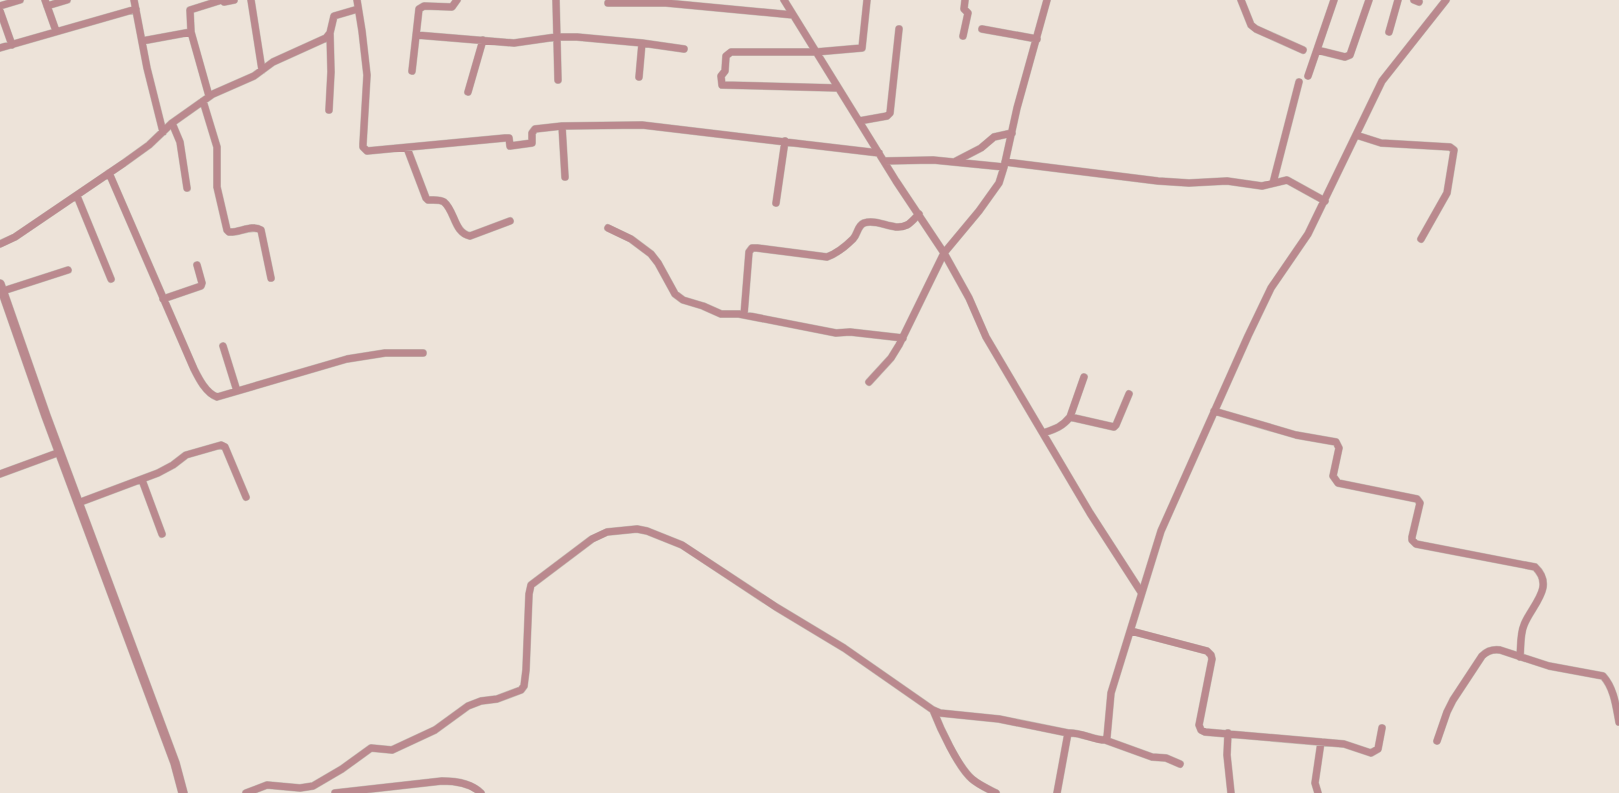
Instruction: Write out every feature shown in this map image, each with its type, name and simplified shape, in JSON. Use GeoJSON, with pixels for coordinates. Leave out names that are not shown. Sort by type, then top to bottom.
{"type":"FeatureCollection","features":[{"type":"Feature","properties":{"kind":"street"},"geometry":{"type":"LineString","coordinates":[[0,6],[20,0]]}},
{"type":"Feature","properties":{"kind":"street"},"geometry":{"type":"LineString","coordinates":[[56,31],[46,3],[67,0]]}},
{"type":"Feature","properties":{"kind":"street"},"geometry":{"type":"LineString","coordinates":[[134,0],[147,68],[163,132]]}},
{"type":"Feature","properties":{"kind":"street"},"geometry":{"type":"LineString","coordinates":[[234,0],[224,2],[222,0],[190,10],[191,32],[216,142],[218,187],[227,230],[233,233],[255,227],[261,230],[271,278]]}},
{"type":"Feature","properties":{"kind":"street"},"geometry":{"type":"LineString","coordinates":[[251,0],[262,70]]}},
{"type":"Feature","properties":{"kind":"street"},"geometry":{"type":"LineString","coordinates":[[357,0],[367,75],[363,147],[368,151],[505,138],[508,138],[510,146],[514,146],[529,144],[532,141],[533,130],[562,126],[642,124],[879,153]]}},
{"type":"Feature","properties":{"kind":"street"},"geometry":{"type":"LineString","coordinates":[[412,71],[420,0]]}},
{"type":"Feature","properties":{"kind":"street"},"geometry":{"type":"LineString","coordinates":[[419,9],[424,6],[452,7],[456,0]]}},
{"type":"Feature","properties":{"kind":"street"},"geometry":{"type":"LineString","coordinates":[[556,0],[558,80]]}},
{"type":"Feature","properties":{"kind":"street"},"geometry":{"type":"LineString","coordinates":[[784,0],[884,161],[944,253],[969,298],[986,337],[1090,512],[1141,592]]}},
{"type":"Feature","properties":{"kind":"street"},"geometry":{"type":"LineString","coordinates":[[838,88],[721,84],[722,75],[725,71],[726,56],[731,52],[816,52],[862,48],[868,0]]}},
{"type":"Feature","properties":{"kind":"street"},"geometry":{"type":"LineString","coordinates":[[963,36],[968,12],[964,9],[965,0]]}},
{"type":"Feature","properties":{"kind":"street"},"geometry":{"type":"LineString","coordinates":[[869,382],[891,358],[903,338],[944,253],[993,193],[999,182],[1047,0]]}},
{"type":"Feature","properties":{"kind":"street"},"geometry":{"type":"LineString","coordinates":[[1241,0],[1251,25],[1303,50]]}},
{"type":"Feature","properties":{"kind":"street"},"geometry":{"type":"LineString","coordinates":[[1308,76],[1334,0]]}},
{"type":"Feature","properties":{"kind":"street"},"geometry":{"type":"LineString","coordinates":[[1317,50],[1345,57],[1350,55],[1369,0]]}},
{"type":"Feature","properties":{"kind":"street"},"geometry":{"type":"LineString","coordinates":[[1389,32],[1398,0]]}},
{"type":"Feature","properties":{"kind":"street"},"geometry":{"type":"LineString","coordinates":[[1105,740],[1107,737],[1111,693],[1161,530],[1214,411],[1271,288],[1308,234],[1382,81],[1446,0]]}},
{"type":"Feature","properties":{"kind":"street"},"geometry":{"type":"LineString","coordinates":[[608,3],[666,3],[793,15]]}},
{"type":"Feature","properties":{"kind":"street"},"geometry":{"type":"LineString","coordinates":[[0,48],[136,9]]}},
{"type":"Feature","properties":{"kind":"street"},"geometry":{"type":"LineString","coordinates":[[330,110],[330,33],[332,19],[335,15],[358,9]]}},
{"type":"Feature","properties":{"kind":"street"},"geometry":{"type":"LineString","coordinates":[[0,11],[12,45]]}},
{"type":"Feature","properties":{"kind":"street"},"geometry":{"type":"LineString","coordinates":[[859,121],[887,116],[890,113],[899,29]]}},
{"type":"Feature","properties":{"kind":"street"},"geometry":{"type":"LineString","coordinates":[[982,29],[1037,39]]}},
{"type":"Feature","properties":{"kind":"street"},"geometry":{"type":"LineString","coordinates":[[142,41],[191,32]]}},
{"type":"Feature","properties":{"kind":"street"},"geometry":{"type":"LineString","coordinates":[[0,244],[14,237],[109,173],[206,98],[254,76],[273,62],[326,38],[330,33]]}},
{"type":"Feature","properties":{"kind":"street"},"geometry":{"type":"LineString","coordinates":[[416,34],[525,42],[556,37],[642,43],[684,49]]}},
{"type":"Feature","properties":{"kind":"street"},"geometry":{"type":"LineString","coordinates":[[468,92],[484,40]]}},
{"type":"Feature","properties":{"kind":"street"},"geometry":{"type":"LineString","coordinates":[[638,77],[642,43]]}},
{"type":"Feature","properties":{"kind":"street"},"geometry":{"type":"LineString","coordinates":[[1273,184],[1298,82]]}},
{"type":"Feature","properties":{"kind":"street"},"geometry":{"type":"LineString","coordinates":[[172,123],[180,142],[188,188]]}},
{"type":"Feature","properties":{"kind":"street"},"geometry":{"type":"LineString","coordinates":[[562,126],[565,177]]}},
{"type":"Feature","properties":{"kind":"street"},"geometry":{"type":"LineString","coordinates":[[954,162],[981,148],[994,137],[1012,133]]}},
{"type":"Feature","properties":{"kind":"street"},"geometry":{"type":"LineString","coordinates":[[1356,135],[1381,143],[1450,146],[1454,150],[1447,194],[1421,238]]}},
{"type":"Feature","properties":{"kind":"street"},"geometry":{"type":"LineString","coordinates":[[776,203],[785,141]]}},
{"type":"Feature","properties":{"kind":"street"},"geometry":{"type":"LineString","coordinates":[[407,148],[426,198],[428,200],[445,202],[461,231],[466,235],[470,236],[510,221]]}},
{"type":"Feature","properties":{"kind":"street"},"geometry":{"type":"LineString","coordinates":[[884,161],[916,159],[1005,164],[1138,180],[1189,183],[1227,181],[1262,186],[1288,180],[1325,201]]}},
{"type":"Feature","properties":{"kind":"street"},"geometry":{"type":"LineString","coordinates":[[109,173],[194,369],[211,394],[217,397],[360,356],[423,352]]}},
{"type":"Feature","properties":{"kind":"street"},"geometry":{"type":"LineString","coordinates":[[76,196],[111,279]]}},
{"type":"Feature","properties":{"kind":"street"},"geometry":{"type":"LineString","coordinates":[[744,315],[749,252],[752,248],[827,257],[854,238],[858,228],[863,224],[871,222],[900,227],[908,224],[919,214]]}},
{"type":"Feature","properties":{"kind":"street"},"geometry":{"type":"LineString","coordinates":[[608,228],[631,239],[651,254],[678,298],[721,314],[744,315],[836,333],[850,332],[903,338]]}},
{"type":"Feature","properties":{"kind":"street"},"geometry":{"type":"LineString","coordinates":[[163,299],[201,286],[202,283],[197,265]]}},
{"type":"Feature","properties":{"kind":"street"},"geometry":{"type":"LineString","coordinates":[[68,270],[1,288],[4,307],[60,452],[175,763],[183,793]]}},
{"type":"Feature","properties":{"kind":"street"},"geometry":{"type":"LineString","coordinates":[[223,346],[237,391]]}},
{"type":"Feature","properties":{"kind":"street"},"geometry":{"type":"LineString","coordinates":[[1043,433],[1060,428],[1070,417],[1084,377]]}},
{"type":"Feature","properties":{"kind":"street"},"geometry":{"type":"LineString","coordinates":[[1070,417],[1114,427],[1128,394]]}},
{"type":"Feature","properties":{"kind":"street"},"geometry":{"type":"LineString","coordinates":[[1214,411],[1296,435],[1336,442],[1339,448],[1333,476],[1338,483],[1418,499],[1420,503],[1412,537],[1416,544],[1535,567],[1541,575],[1543,589],[1524,625],[1520,657]]}},
{"type":"Feature","properties":{"kind":"street"},"geometry":{"type":"LineString","coordinates":[[78,503],[142,480],[168,468],[186,455],[221,445],[225,447],[246,496]]}},
{"type":"Feature","properties":{"kind":"street"},"geometry":{"type":"LineString","coordinates":[[0,474],[60,452]]}},
{"type":"Feature","properties":{"kind":"street"},"geometry":{"type":"LineString","coordinates":[[142,480],[162,534]]}},
{"type":"Feature","properties":{"kind":"street"},"geometry":{"type":"LineString","coordinates":[[246,793],[267,785],[300,788],[313,786],[342,770],[371,748],[392,750],[435,730],[468,706],[480,701],[497,699],[521,690],[524,686],[526,670],[528,594],[531,585],[602,533],[626,529],[648,531],[682,545],[776,607],[844,648],[940,713],[1018,722],[1105,740],[1152,757],[1166,758],[1180,764]]}},
{"type":"Feature","properties":{"kind":"street"},"geometry":{"type":"LineString","coordinates":[[1131,632],[1209,653],[1212,659],[1199,724],[1204,732],[1344,744],[1371,753],[1378,749],[1382,728]]}},
{"type":"Feature","properties":{"kind":"street"},"geometry":{"type":"LineString","coordinates":[[1437,741],[1447,712],[1454,700],[1486,652],[1497,649],[1549,666],[1603,676],[1613,696],[1619,722]]}},
{"type":"Feature","properties":{"kind":"street"},"geometry":{"type":"LineString","coordinates":[[933,710],[946,738],[967,773],[974,781],[991,792]]}},
{"type":"Feature","properties":{"kind":"street"},"geometry":{"type":"LineString","coordinates":[[1057,793],[1068,733]]}},
{"type":"Feature","properties":{"kind":"street"},"geometry":{"type":"LineString","coordinates":[[1228,733],[1227,751],[1231,793]]}},
{"type":"Feature","properties":{"kind":"street"},"geometry":{"type":"LineString","coordinates":[[1318,793],[1316,783],[1321,742]]}},
{"type":"Feature","properties":{"kind":"street"},"geometry":{"type":"LineString","coordinates":[[335,793],[442,781],[459,783],[474,788],[481,793]]}}]}
